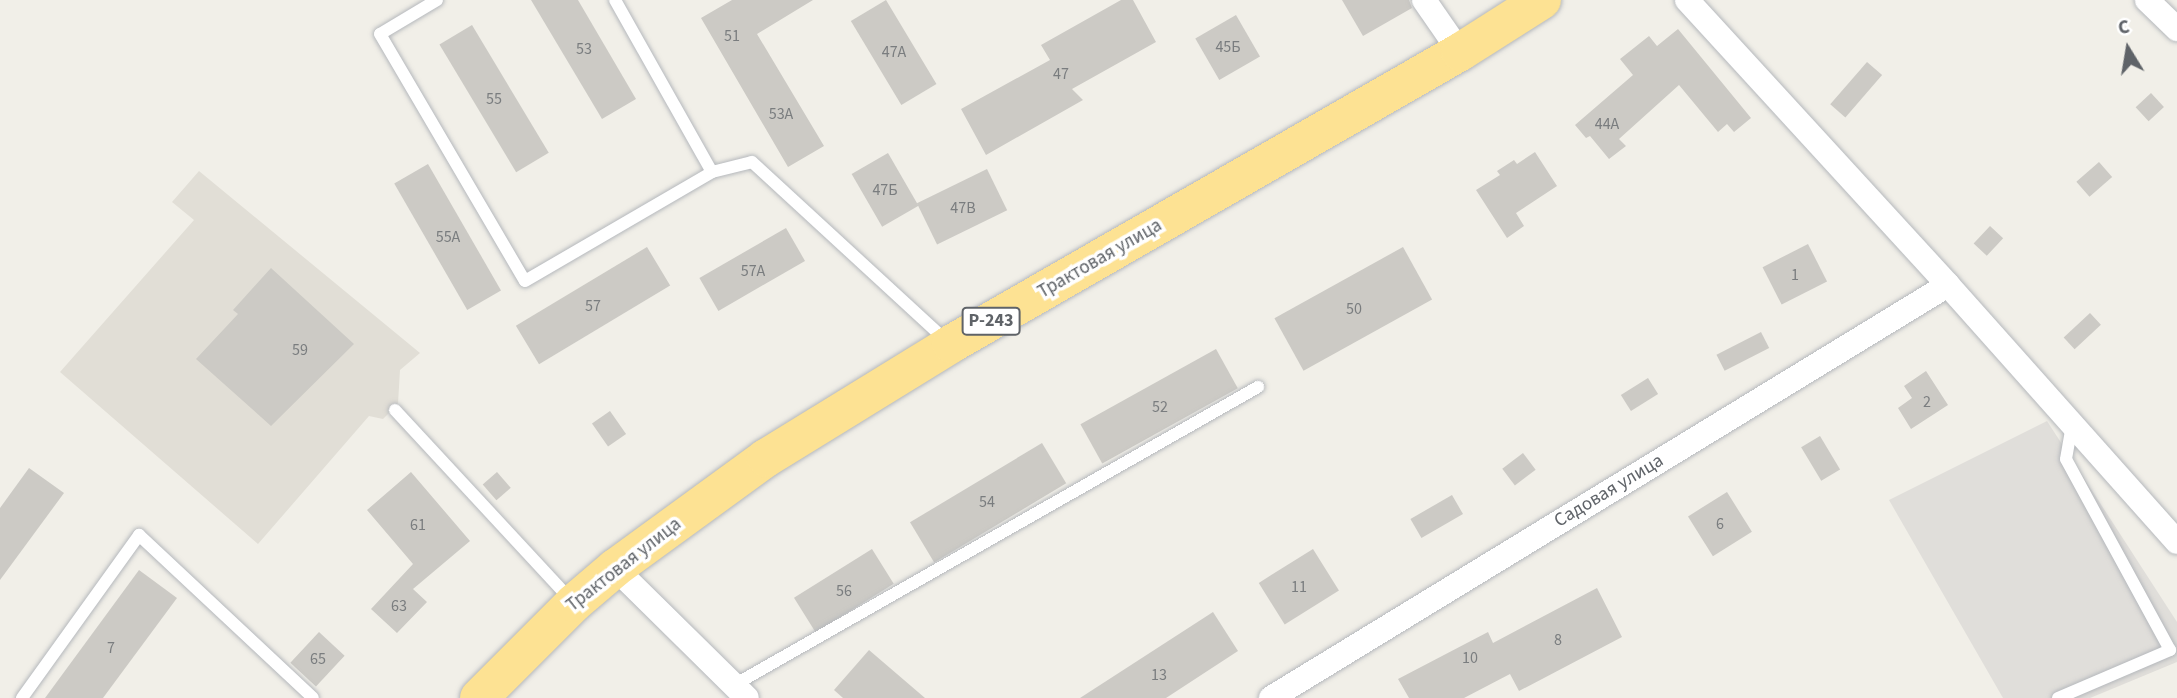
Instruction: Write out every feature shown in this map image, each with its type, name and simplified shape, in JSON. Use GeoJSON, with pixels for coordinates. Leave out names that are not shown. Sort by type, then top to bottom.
{"type":"FeatureCollection","features":[{"type":"Feature","properties":{"kind":"highway","name":"Трактовая улица"},"geometry":{"type":"LineString","coordinates":[[480,698],[574,603],[615,568],[766,458],[951,345],[1460,52],[1542,0]]}},
{"type":"Feature","properties":{"kind":"street"},"geometry":{"type":"LineString","coordinates":[[1424,0],[1460,52]]}},
{"type":"Feature","properties":{"kind":"street"},"geometry":{"type":"LineString","coordinates":[[1687,0],[1948,285],[2177,542]]}},
{"type":"Feature","properties":{"kind":"street"},"geometry":{"type":"LineString","coordinates":[[2147,0],[2177,29]]}},
{"type":"Feature","properties":{"kind":"street","name":"Садовая улица"},"geometry":{"type":"LineString","coordinates":[[1270,698],[1948,285]]}},
{"type":"Feature","properties":{"kind":"street"},"geometry":{"type":"LineString","coordinates":[[615,568],[740,692]]}},
{"type":"Feature","properties":{"kind":"lane"},"geometry":{"type":"LineString","coordinates":[[437,0],[380,34],[525,281],[712,172],[752,163],[951,345]]}},
{"type":"Feature","properties":{"kind":"lane"},"geometry":{"type":"LineString","coordinates":[[615,0],[712,172]]}},
{"type":"Feature","properties":{"kind":"lane"},"geometry":{"type":"LineString","coordinates":[[740,692],[1258,387]]}},
{"type":"Feature","properties":{"kind":"lane"},"geometry":{"type":"LineString","coordinates":[[395,410],[574,603]]}},
{"type":"Feature","properties":{"kind":"lane"},"geometry":{"type":"LineString","coordinates":[[2058,698],[2170,650],[2066,460],[2072,424]]}},
{"type":"Feature","properties":{"kind":"lane"},"geometry":{"type":"LineString","coordinates":[[22,698],[139,535],[313,698]]}},
{"type":"Feature","properties":{"kind":"shaded area"},"geometry":{"type":"Polygon","coordinates":[[[199,171],[420,353],[400,370],[398,404],[383,419],[369,416],[258,544],[60,372],[194,220],[172,202],[199,171]]]}},
{"type":"Feature","properties":{"kind":"shaded area"},"geometry":{"type":"Polygon","coordinates":[[[2047,421],[2177,622],[2177,662],[2090,698],[2003,698],[1889,500],[2047,421]]]}},
{"type":"Feature","properties":{"kind":"building"},"geometry":{"type":"Polygon","coordinates":[[[531,0],[578,0],[636,99],[602,119],[531,0]]]}},
{"type":"Feature","properties":{"kind":"building"},"geometry":{"type":"Polygon","coordinates":[[[732,0],[813,0],[757,34],[824,146],[788,167],[701,18],[732,0]]]}},
{"type":"Feature","properties":{"kind":"building"},"geometry":{"type":"Polygon","coordinates":[[[886,0],[936,84],[901,105],[851,21],[886,0]]]}},
{"type":"Feature","properties":{"kind":"building"},"geometry":{"type":"Polygon","coordinates":[[[1121,0],[1133,0],[1156,42],[1072,89],[1083,100],[986,155],[961,109],[1050,60],[1041,45],[1121,0]]]}},
{"type":"Feature","properties":{"kind":"building"},"geometry":{"type":"Polygon","coordinates":[[[1342,0],[1409,0],[1412,8],[1363,36],[1342,0]]]}},
{"type":"Feature","properties":{"kind":"building"},"geometry":{"type":"Polygon","coordinates":[[[1236,15],[1260,57],[1219,80],[1195,38],[1236,15]]]}},
{"type":"Feature","properties":{"kind":"building"},"geometry":{"type":"Polygon","coordinates":[[[472,25],[549,153],[516,172],[439,45],[472,25]]]}},
{"type":"Feature","properties":{"kind":"building"},"geometry":{"type":"Polygon","coordinates":[[[1678,29],[1751,118],[1734,132],[1727,124],[1718,132],[1679,85],[1619,139],[1626,146],[1609,159],[1590,136],[1586,138],[1575,125],[1633,75],[1620,59],[1649,36],[1657,46],[1678,29]]]}},
{"type":"Feature","properties":{"kind":"building"},"geometry":{"type":"Polygon","coordinates":[[[1867,62],[1882,75],[1845,117],[1830,104],[1867,62]]]}},
{"type":"Feature","properties":{"kind":"building"},"geometry":{"type":"Polygon","coordinates":[[[2151,93],[2164,107],[2149,121],[2136,107],[2151,93]]]}},
{"type":"Feature","properties":{"kind":"building"},"geometry":{"type":"Polygon","coordinates":[[[1535,152],[1557,186],[1516,213],[1524,226],[1507,238],[1476,190],[1500,175],[1497,171],[1514,160],[1517,164],[1535,152]]]}},
{"type":"Feature","properties":{"kind":"building"},"geometry":{"type":"Polygon","coordinates":[[[888,153],[918,206],[882,227],[852,174],[888,153]]]}},
{"type":"Feature","properties":{"kind":"building"},"geometry":{"type":"Polygon","coordinates":[[[2099,162],[2112,177],[2089,197],[2076,182],[2099,162]]]}},
{"type":"Feature","properties":{"kind":"building"},"geometry":{"type":"Polygon","coordinates":[[[428,164],[501,290],[467,310],[394,184],[428,164]]]}},
{"type":"Feature","properties":{"kind":"building"},"geometry":{"type":"Polygon","coordinates":[[[987,169],[1007,210],[937,245],[917,203],[987,169]]]}},
{"type":"Feature","properties":{"kind":"building"},"geometry":{"type":"Polygon","coordinates":[[[1990,226],[2003,238],[1987,256],[1974,244],[1990,226]]]}},
{"type":"Feature","properties":{"kind":"building"},"geometry":{"type":"Polygon","coordinates":[[[786,228],[805,261],[718,311],[699,278],[786,228]]]}},
{"type":"Feature","properties":{"kind":"building"},"geometry":{"type":"Polygon","coordinates":[[[1808,244],[1827,281],[1782,305],[1763,267],[1808,244]]]}},
{"type":"Feature","properties":{"kind":"building"},"geometry":{"type":"Polygon","coordinates":[[[647,247],[670,286],[539,364],[516,326],[647,247]]]}},
{"type":"Feature","properties":{"kind":"building"},"geometry":{"type":"Polygon","coordinates":[[[1403,247],[1432,299],[1304,371],[1274,318],[1403,247]]]}},
{"type":"Feature","properties":{"kind":"building"},"geometry":{"type":"Polygon","coordinates":[[[271,268],[354,344],[271,426],[196,359],[238,314],[233,310],[271,268]]]}},
{"type":"Feature","properties":{"kind":"building"},"geometry":{"type":"Polygon","coordinates":[[[2090,313],[2101,325],[2075,349],[2064,338],[2090,313]]]}},
{"type":"Feature","properties":{"kind":"building"},"geometry":{"type":"Polygon","coordinates":[[[1761,332],[1769,348],[1725,371],[1716,355],[1761,332]]]}},
{"type":"Feature","properties":{"kind":"building"},"geometry":{"type":"Polygon","coordinates":[[[1216,349],[1238,388],[1102,464],[1080,424],[1216,349]]]}},
{"type":"Feature","properties":{"kind":"building"},"geometry":{"type":"Polygon","coordinates":[[[1926,371],[1948,405],[1911,429],[1898,408],[1912,398],[1904,386],[1926,371]]]}},
{"type":"Feature","properties":{"kind":"building"},"geometry":{"type":"Polygon","coordinates":[[[1648,378],[1658,394],[1631,411],[1621,395],[1648,378]]]}},
{"type":"Feature","properties":{"kind":"building"},"geometry":{"type":"Polygon","coordinates":[[[610,411],[626,434],[608,447],[592,424],[610,411]]]}},
{"type":"Feature","properties":{"kind":"building"},"geometry":{"type":"Polygon","coordinates":[[[1820,436],[1840,469],[1821,481],[1801,447],[1820,436]]]}},
{"type":"Feature","properties":{"kind":"building"},"geometry":{"type":"Polygon","coordinates":[[[1042,443],[1066,483],[934,563],[910,522],[1042,443]]]}},
{"type":"Feature","properties":{"kind":"building"},"geometry":{"type":"Polygon","coordinates":[[[1523,453],[1536,470],[1515,485],[1502,469],[1523,453]]]}},
{"type":"Feature","properties":{"kind":"building"},"geometry":{"type":"Polygon","coordinates":[[[29,468],[64,493],[0,580],[0,508],[29,468]]]}},
{"type":"Feature","properties":{"kind":"building"},"geometry":{"type":"Polygon","coordinates":[[[411,472],[470,541],[413,589],[427,602],[397,633],[371,609],[413,564],[367,510],[411,472]]]}},
{"type":"Feature","properties":{"kind":"building"},"geometry":{"type":"Polygon","coordinates":[[[497,472],[511,488],[496,500],[483,484],[497,472]]]}},
{"type":"Feature","properties":{"kind":"building"},"geometry":{"type":"Polygon","coordinates":[[[1727,492],[1752,532],[1713,556],[1688,516],[1727,492]]]}},
{"type":"Feature","properties":{"kind":"building"},"geometry":{"type":"Polygon","coordinates":[[[1452,495],[1463,514],[1421,538],[1410,519],[1452,495]]]}},
{"type":"Feature","properties":{"kind":"building"},"geometry":{"type":"Polygon","coordinates":[[[872,549],[894,584],[816,633],[794,598],[872,549]]]}},
{"type":"Feature","properties":{"kind":"building"},"geometry":{"type":"Polygon","coordinates":[[[1313,549],[1339,591],[1285,624],[1259,583],[1313,549]]]}},
{"type":"Feature","properties":{"kind":"building"},"geometry":{"type":"Polygon","coordinates":[[[139,570],[177,598],[103,698],[45,698],[139,570]]]}},
{"type":"Feature","properties":{"kind":"building"},"geometry":{"type":"Polygon","coordinates":[[[1597,588],[1622,637],[1519,691],[1510,674],[1464,698],[1409,698],[1398,679],[1488,632],[1493,643],[1597,588]]]}},
{"type":"Feature","properties":{"kind":"building"},"geometry":{"type":"Polygon","coordinates":[[[1213,612],[1238,651],[1166,698],[1080,698],[1213,612]]]}},
{"type":"Feature","properties":{"kind":"building"},"geometry":{"type":"Polygon","coordinates":[[[319,632],[345,656],[316,687],[290,663],[319,632]]]}},
{"type":"Feature","properties":{"kind":"building"},"geometry":{"type":"Polygon","coordinates":[[[869,650],[925,698],[843,698],[834,690],[869,650]]]}}]}
